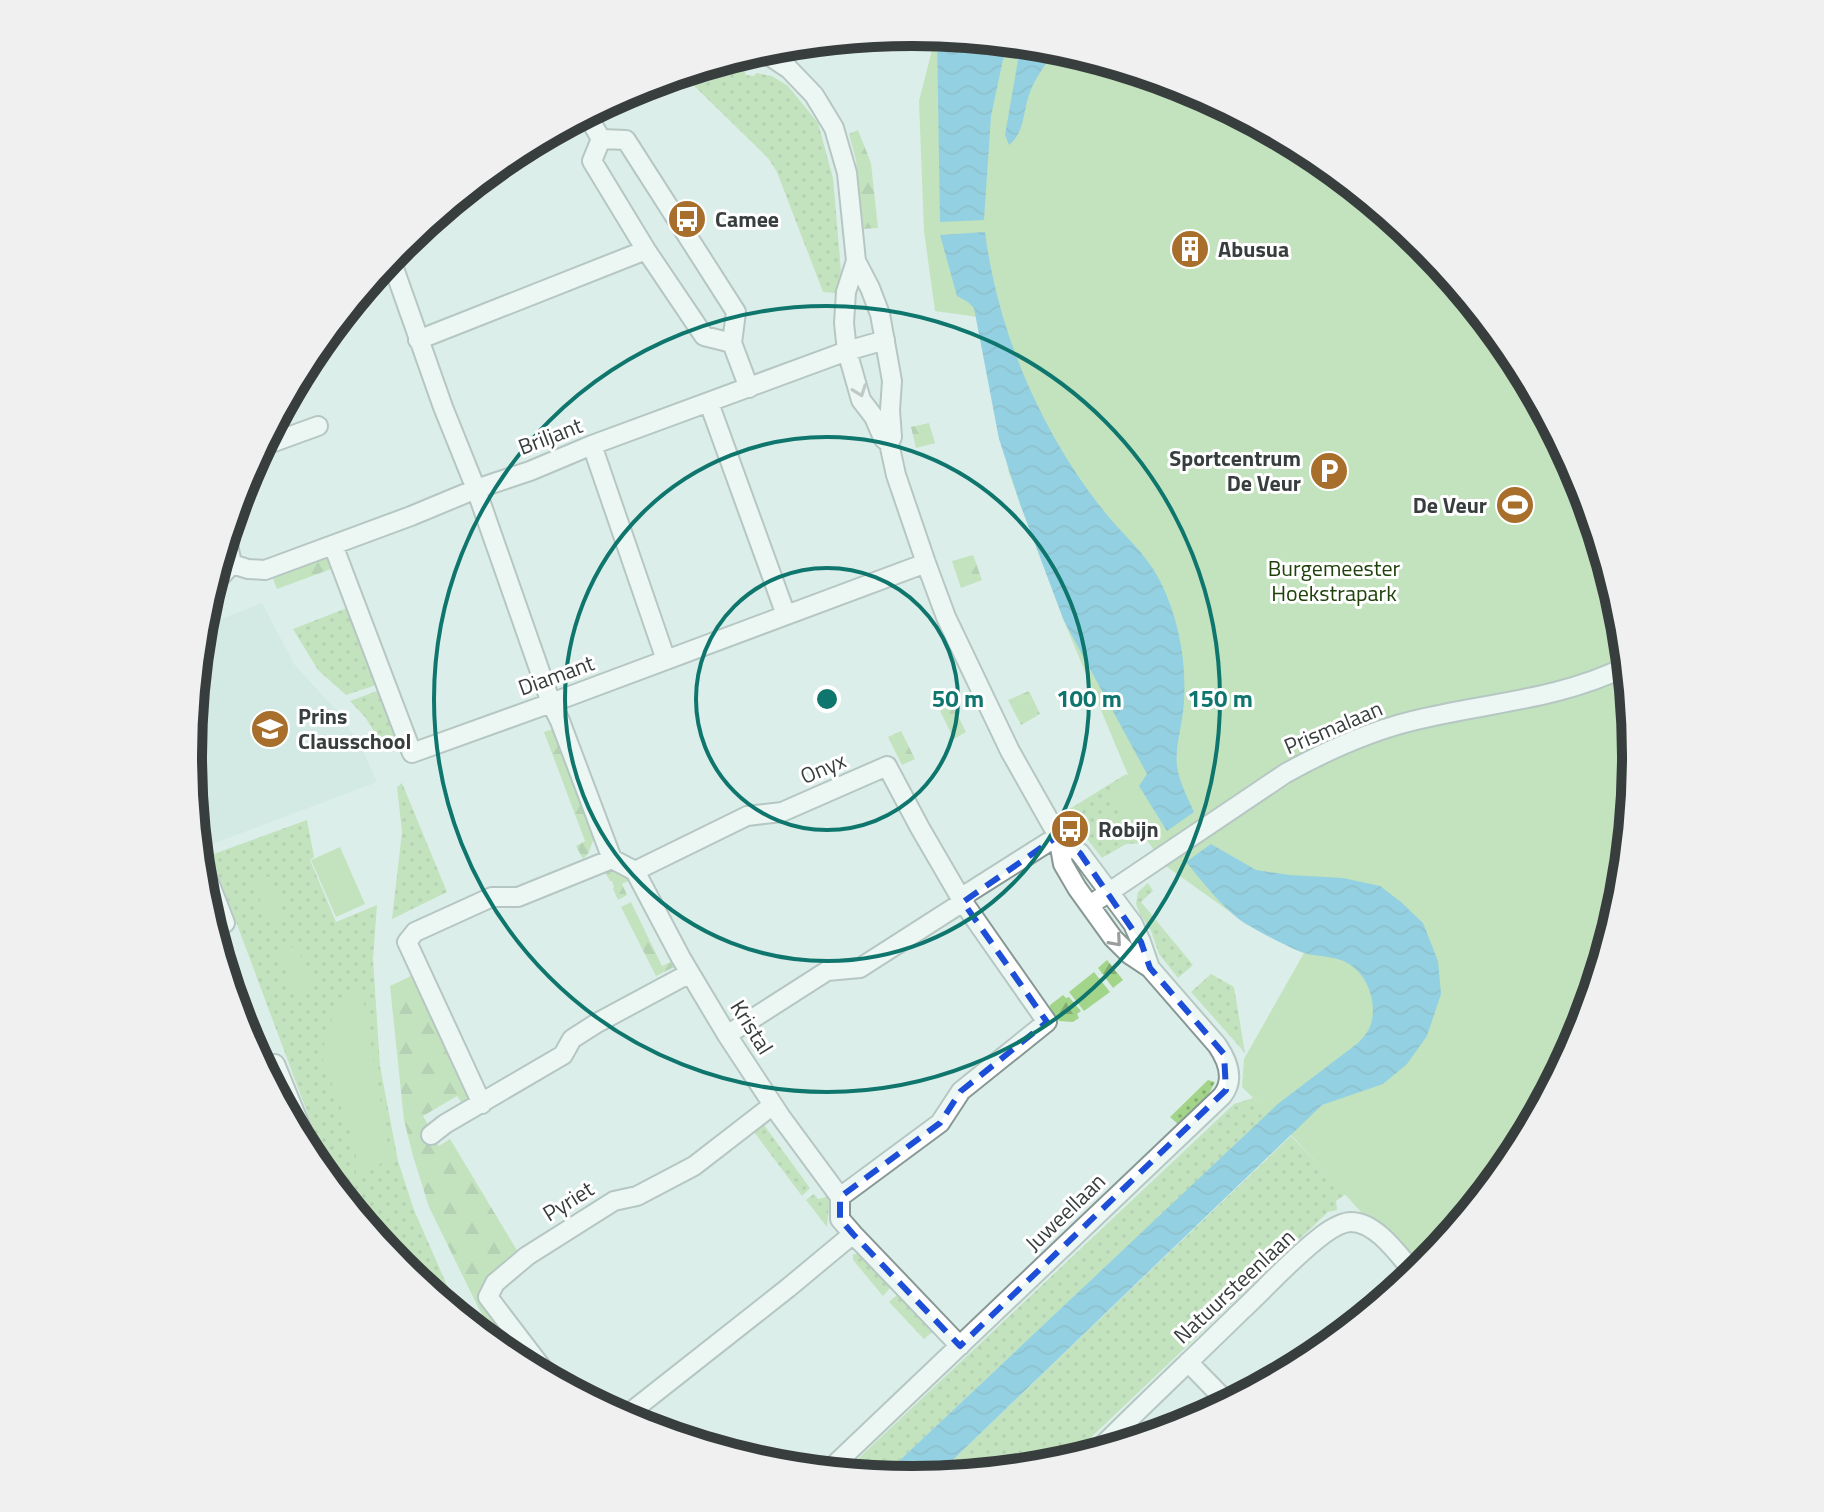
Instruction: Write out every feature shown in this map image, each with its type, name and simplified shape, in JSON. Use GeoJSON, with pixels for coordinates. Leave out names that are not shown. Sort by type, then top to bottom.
{"type":"FeatureCollection","features":[{"type":"Feature","properties":{"kind":"street","name":"Juweellaan"},"geometry":{"type":"LineString","coordinates":[[775,60],[789,69],[814,95],[834,128],[847,173],[856,261],[880,314],[885,340],[892,381],[892,437],[889,443]]}},
{"type":"Feature","properties":{"kind":"street"},"geometry":{"type":"LineString","coordinates":[[591,122],[601,139]]}},
{"type":"Feature","properties":{"kind":"street"},"geometry":{"type":"LineString","coordinates":[[601,139],[592,161],[646,250],[704,336],[732,343]]}},
{"type":"Feature","properties":{"kind":"street"},"geometry":{"type":"LineString","coordinates":[[601,139],[626,140],[736,312],[732,343],[749,388]]}},
{"type":"Feature","properties":{"kind":"street"},"geometry":{"type":"LineString","coordinates":[[418,340],[646,250]]}},
{"type":"Feature","properties":{"kind":"street","name":"Juweellaan"},"geometry":{"type":"LineString","coordinates":[[838,1462],[1226,1090],[1229,1071],[1224,1054],[1150,968],[1113,938],[1077,888],[1063,864],[1058,836],[1010,751],[946,617],[896,475],[889,443],[861,400],[847,351],[844,323],[846,292],[856,261]]}},
{"type":"Feature","properties":{"kind":"street"},"geometry":{"type":"LineString","coordinates":[[395,270],[551,703],[612,859],[635,871]]}},
{"type":"Feature","properties":{"kind":"street","name":"Briljant"},"geometry":{"type":"LineString","coordinates":[[232,564],[265,570],[592,445],[847,351],[885,340]]}},
{"type":"Feature","properties":{"kind":"street"},"geometry":{"type":"LineString","coordinates":[[709,403],[786,615]]}},
{"type":"Feature","properties":{"kind":"street"},"geometry":{"type":"LineString","coordinates":[[275,441],[318,426]]}},
{"type":"Feature","properties":{"kind":"street"},"geometry":{"type":"LineString","coordinates":[[592,445],[666,660]]}},
{"type":"Feature","properties":{"kind":"street","name":"Diamant"},"geometry":{"type":"LineString","coordinates":[[333,545],[412,753],[926,563]]}},
{"type":"Feature","properties":{"kind":"street"},"geometry":{"type":"LineString","coordinates":[[227,570],[232,564],[231,557]]}},
{"type":"Feature","properties":{"kind":"street","name":"Prismalaan"},"geometry":{"type":"LineString","coordinates":[[1090,905],[1286,773],[1318,755],[1374,732],[1409,722],[1547,695],[1617,670]]}},
{"type":"Feature","properties":{"kind":"street","name":"Onyx"},"geometry":{"type":"LineString","coordinates":[[635,871],[747,816],[782,812],[887,766],[963,902]]}},
{"type":"Feature","properties":{"kind":"street","name":"Juweellaan"},"geometry":{"type":"LineString","coordinates":[[1058,836],[1080,853],[1133,924],[1150,968]]}},
{"type":"Feature","properties":{"kind":"street"},"geometry":{"type":"LineString","coordinates":[[727,1035],[827,971],[860,968],[963,902],[968,893],[1058,836]]}},
{"type":"Feature","properties":{"kind":"street"},"geometry":{"type":"LineString","coordinates":[[482,1104],[407,942],[415,932],[492,897],[518,897],[612,859]]}},
{"type":"Feature","properties":{"kind":"street","name":"Kristal"},"geometry":{"type":"LineString","coordinates":[[635,871],[727,1035],[840,1197],[840,1219],[960,1346]]}},
{"type":"Feature","properties":{"kind":"street"},"geometry":{"type":"LineString","coordinates":[[840,1197],[940,1123],[961,1091],[1047,1022],[963,902]]}},
{"type":"Feature","properties":{"kind":"street"},"geometry":{"type":"LineString","coordinates":[[219,906],[225,923],[222,924]]}},
{"type":"Feature","properties":{"kind":"street"},"geometry":{"type":"LineString","coordinates":[[431,1135],[563,1055],[572,1039],[597,1023],[690,973]]}},
{"type":"Feature","properties":{"kind":"street"},"geometry":{"type":"LineString","coordinates":[[273,1065],[275,1064],[285,1089]]}},
{"type":"Feature","properties":{"kind":"street","name":"Pyriet"},"geometry":{"type":"LineString","coordinates":[[532,1355],[488,1297],[495,1283],[527,1256],[614,1201],[637,1196],[694,1166],[773,1105]]}},
{"type":"Feature","properties":{"kind":"street","name":"Natuursteenlaan"},"geometry":{"type":"LineString","coordinates":[[1111,1437],[1324,1234],[1350,1222],[1372,1229],[1407,1265]]}},
{"type":"Feature","properties":{"kind":"street"},"geometry":{"type":"LineString","coordinates":[[634,1409],[853,1234]]}},
{"type":"Feature","properties":{"kind":"street"},"geometry":{"type":"LineString","coordinates":[[1188,1362],[1220,1396]]}},
{"type":"Feature","properties":{"kind":"highlighted area"},"geometry":{"type":"Polygon","coordinates":[[[1058,836],[1080,853],[1141,942],[1150,968],[1224,1054],[1226,1090],[960,1346],[840,1219],[840,1197],[940,1123],[961,1091],[1047,1022],[963,902],[1058,836]]]}},
{"type":"Feature","properties":{"kind":"shaded area","name":"Prins Clausschool"},"geometry":{"type":"Polygon","coordinates":[[[262,603],[294,664],[337,711],[361,746],[377,782],[210,845],[202,756],[208,663],[215,621],[262,603]]]}},
{"type":"Feature","properties":{"kind":"green space","name":"Burgemeester Hoekstrapark"},"geometry":{"type":"Polygon","coordinates":[[[933,47],[1005,52],[1096,70],[1140,84],[1184,100],[1267,141],[1344,193],[1380,222],[1446,288],[1475,324],[1527,401],[1568,484],[1598,572],[1616,663],[1622,756],[1616,849],[1608,895],[1598,940],[1568,1028],[1527,1111],[1475,1188],[1408,1264],[1294,1138],[1242,1087],[1244,1059],[1304,953],[1244,922],[1166,866],[1109,790],[1128,775],[1064,621],[1009,473],[978,317],[935,311],[924,231],[919,101],[933,47]]]}},
{"type":"Feature","properties":{"kind":"green space"},"geometry":{"type":"Polygon","coordinates":[[[737,68],[744,70],[746,75],[772,76],[788,86],[818,123],[833,178],[841,271],[836,293],[823,292],[777,172],[768,158],[690,82],[737,68]]]}},
{"type":"Feature","properties":{"kind":"green space"},"geometry":{"type":"Polygon","coordinates":[[[858,130],[871,163],[878,228],[862,229],[856,160],[849,134],[858,130]]]}},
{"type":"Feature","properties":{"kind":"green space"},"geometry":{"type":"Polygon","coordinates":[[[929,423],[935,443],[916,448],[911,427],[929,423]]]}},
{"type":"Feature","properties":{"kind":"green space"},"geometry":{"type":"Polygon","coordinates":[[[973,555],[982,580],[961,588],[952,561],[973,555]]]}},
{"type":"Feature","properties":{"kind":"green space"},"geometry":{"type":"Polygon","coordinates":[[[325,556],[331,569],[277,589],[272,576],[325,556]]]}},
{"type":"Feature","properties":{"kind":"green space"},"geometry":{"type":"Polygon","coordinates":[[[347,608],[376,685],[346,695],[318,670],[293,629],[347,608]]]}},
{"type":"Feature","properties":{"kind":"green space"},"geometry":{"type":"Polygon","coordinates":[[[377,691],[394,736],[379,739],[350,701],[377,691]]]}},
{"type":"Feature","properties":{"kind":"green space"},"geometry":{"type":"Polygon","coordinates":[[[1029,691],[1040,714],[1021,725],[1008,700],[1029,691]]]}},
{"type":"Feature","properties":{"kind":"green space"},"geometry":{"type":"Polygon","coordinates":[[[952,704],[966,732],[954,739],[940,711],[952,704]]]}},
{"type":"Feature","properties":{"kind":"green space"},"geometry":{"type":"Polygon","coordinates":[[[553,729],[595,836],[583,859],[576,846],[585,841],[544,732],[553,729]]]}},
{"type":"Feature","properties":{"kind":"green space"},"geometry":{"type":"Polygon","coordinates":[[[901,731],[915,759],[902,765],[888,737],[901,731]]]}},
{"type":"Feature","properties":{"kind":"green space"},"geometry":{"type":"Polygon","coordinates":[[[1126,774],[1132,781],[1155,838],[1144,843],[1126,844],[1102,858],[1087,839],[1089,836],[1085,826],[1079,827],[1068,810],[1126,774]]]}},
{"type":"Feature","properties":{"kind":"green space"},"geometry":{"type":"Polygon","coordinates":[[[402,783],[447,892],[392,919],[402,832],[397,787],[402,783]]]}},
{"type":"Feature","properties":{"kind":"green space"},"geometry":{"type":"Polygon","coordinates":[[[307,820],[314,857],[310,860],[336,922],[377,905],[373,959],[380,1066],[398,1161],[414,1210],[452,1296],[378,1224],[320,1147],[211,855],[307,820]]]}},
{"type":"Feature","properties":{"kind":"green space"},"geometry":{"type":"Polygon","coordinates":[[[340,847],[365,904],[336,917],[311,860],[340,847]]]}},
{"type":"Feature","properties":{"kind":"green space"},"geometry":{"type":"Polygon","coordinates":[[[610,870],[632,879],[622,884],[627,895],[618,900],[612,881],[605,872],[610,870]]]}},
{"type":"Feature","properties":{"kind":"green space"},"geometry":{"type":"Polygon","coordinates":[[[270,876],[285,916],[269,923],[253,882],[270,876]]]}},
{"type":"Feature","properties":{"kind":"green space"},"geometry":{"type":"Polygon","coordinates":[[[1148,883],[1153,891],[1141,902],[1193,965],[1178,978],[1159,954],[1136,904],[1138,892],[1148,883]]]}},
{"type":"Feature","properties":{"kind":"green space"},"geometry":{"type":"Polygon","coordinates":[[[631,902],[662,966],[675,960],[676,966],[656,976],[621,907],[631,902]]]}},
{"type":"Feature","properties":{"kind":"green space"},"geometry":{"type":"Polygon","coordinates":[[[297,945],[312,986],[295,992],[280,952],[297,945]]]}},
{"type":"Feature","properties":{"kind":"green space"},"geometry":{"type":"Polygon","coordinates":[[[1107,960],[1123,980],[1113,988],[1098,968],[1107,960]]]}},
{"type":"Feature","properties":{"kind":"green space"},"geometry":{"type":"Polygon","coordinates":[[[1094,972],[1110,992],[1084,1011],[1069,992],[1094,972]]]}},
{"type":"Feature","properties":{"kind":"green space"},"geometry":{"type":"Polygon","coordinates":[[[1211,974],[1234,987],[1245,1053],[1191,992],[1211,974]]]}},
{"type":"Feature","properties":{"kind":"green space"},"geometry":{"type":"Polygon","coordinates":[[[411,976],[469,1094],[463,1105],[457,1096],[423,1116],[428,1132],[439,1146],[450,1139],[521,1257],[483,1294],[522,1348],[489,1325],[429,1207],[404,1120],[390,986],[411,976]]]}},
{"type":"Feature","properties":{"kind":"green space"},"geometry":{"type":"Polygon","coordinates":[[[362,993],[390,1157],[356,1181],[356,1147],[321,1055],[338,998],[362,993]]]}},
{"type":"Feature","properties":{"kind":"green space"},"geometry":{"type":"Polygon","coordinates":[[[1063,995],[1069,997],[1081,1011],[1077,1014],[1079,1018],[1073,1022],[1059,1021],[1050,1009],[1050,1005],[1063,995]]]}},
{"type":"Feature","properties":{"kind":"green space"},"geometry":{"type":"Polygon","coordinates":[[[1208,1080],[1215,1082],[1205,1101],[1179,1125],[1170,1117],[1208,1080]]]}},
{"type":"Feature","properties":{"kind":"green space"},"geometry":{"type":"Polygon","coordinates":[[[1253,1098],[1269,1113],[895,1465],[854,1463],[1234,1104],[1253,1098]]]}},
{"type":"Feature","properties":{"kind":"green space"},"geometry":{"type":"Polygon","coordinates":[[[764,1125],[810,1188],[802,1196],[754,1132],[764,1125]]]}},
{"type":"Feature","properties":{"kind":"green space"},"geometry":{"type":"Polygon","coordinates":[[[1291,1136],[1346,1194],[1336,1201],[1337,1210],[1328,1212],[1083,1445],[1005,1460],[948,1464],[1291,1136]]]}},
{"type":"Feature","properties":{"kind":"green space"},"geometry":{"type":"Polygon","coordinates":[[[814,1194],[818,1199],[830,1196],[827,1227],[806,1200],[814,1194]]]}},
{"type":"Feature","properties":{"kind":"green space"},"geometry":{"type":"Polygon","coordinates":[[[853,1254],[861,1254],[890,1288],[883,1296],[853,1260],[853,1254]]]}},
{"type":"Feature","properties":{"kind":"green space"},"geometry":{"type":"Polygon","coordinates":[[[897,1295],[932,1332],[924,1339],[889,1302],[897,1295]]]}},
{"type":"Feature","properties":{"kind":"water"},"geometry":{"type":"Polygon","coordinates":[[[937,47],[1005,52],[991,116],[984,220],[940,222],[937,47]]]}},
{"type":"Feature","properties":{"kind":"water"},"geometry":{"type":"Polygon","coordinates":[[[1019,54],[1049,60],[1033,85],[1020,129],[1009,145],[1005,135],[1019,54]]]}},
{"type":"Feature","properties":{"kind":"water"},"geometry":{"type":"Polygon","coordinates":[[[985,232],[991,269],[1011,343],[1041,413],[1080,479],[1155,571],[1173,612],[1181,645],[1184,679],[1177,766],[1194,812],[1167,831],[1139,786],[1147,774],[1064,621],[999,439],[974,308],[957,296],[940,235],[985,232]]]}},
{"type":"Feature","properties":{"kind":"water"},"geometry":{"type":"Polygon","coordinates":[[[1211,844],[1256,870],[1343,878],[1380,886],[1423,923],[1438,961],[1441,994],[1427,1036],[1407,1064],[1383,1084],[1322,1105],[948,1464],[894,1465],[1279,1103],[1358,1043],[1369,1029],[1372,1002],[1367,984],[1356,969],[1337,959],[1301,952],[1246,924],[1222,904],[1186,862],[1211,844]]]}},
{"type":"Feature","properties":{"kind":"place","name":"Camee"},"geometry":{"type":"Point","coordinates":[687,219]}},
{"type":"Feature","properties":{"kind":"place","name":"Abusua"},"geometry":{"type":"Point","coordinates":[1190,249]}},
{"type":"Feature","properties":{"kind":"place","name":"Sportcentrum De Veur"},"geometry":{"type":"Point","coordinates":[1329,471]}},
{"type":"Feature","properties":{"kind":"place","name":"De Veur"},"geometry":{"type":"Point","coordinates":[1515,505]}},
{"type":"Feature","properties":{"kind":"place","name":"Prins Clausschool"},"geometry":{"type":"Point","coordinates":[270,729]}},
{"type":"Feature","properties":{"kind":"place","name":"Robijn"},"geometry":{"type":"Point","coordinates":[1070,829]}}]}
